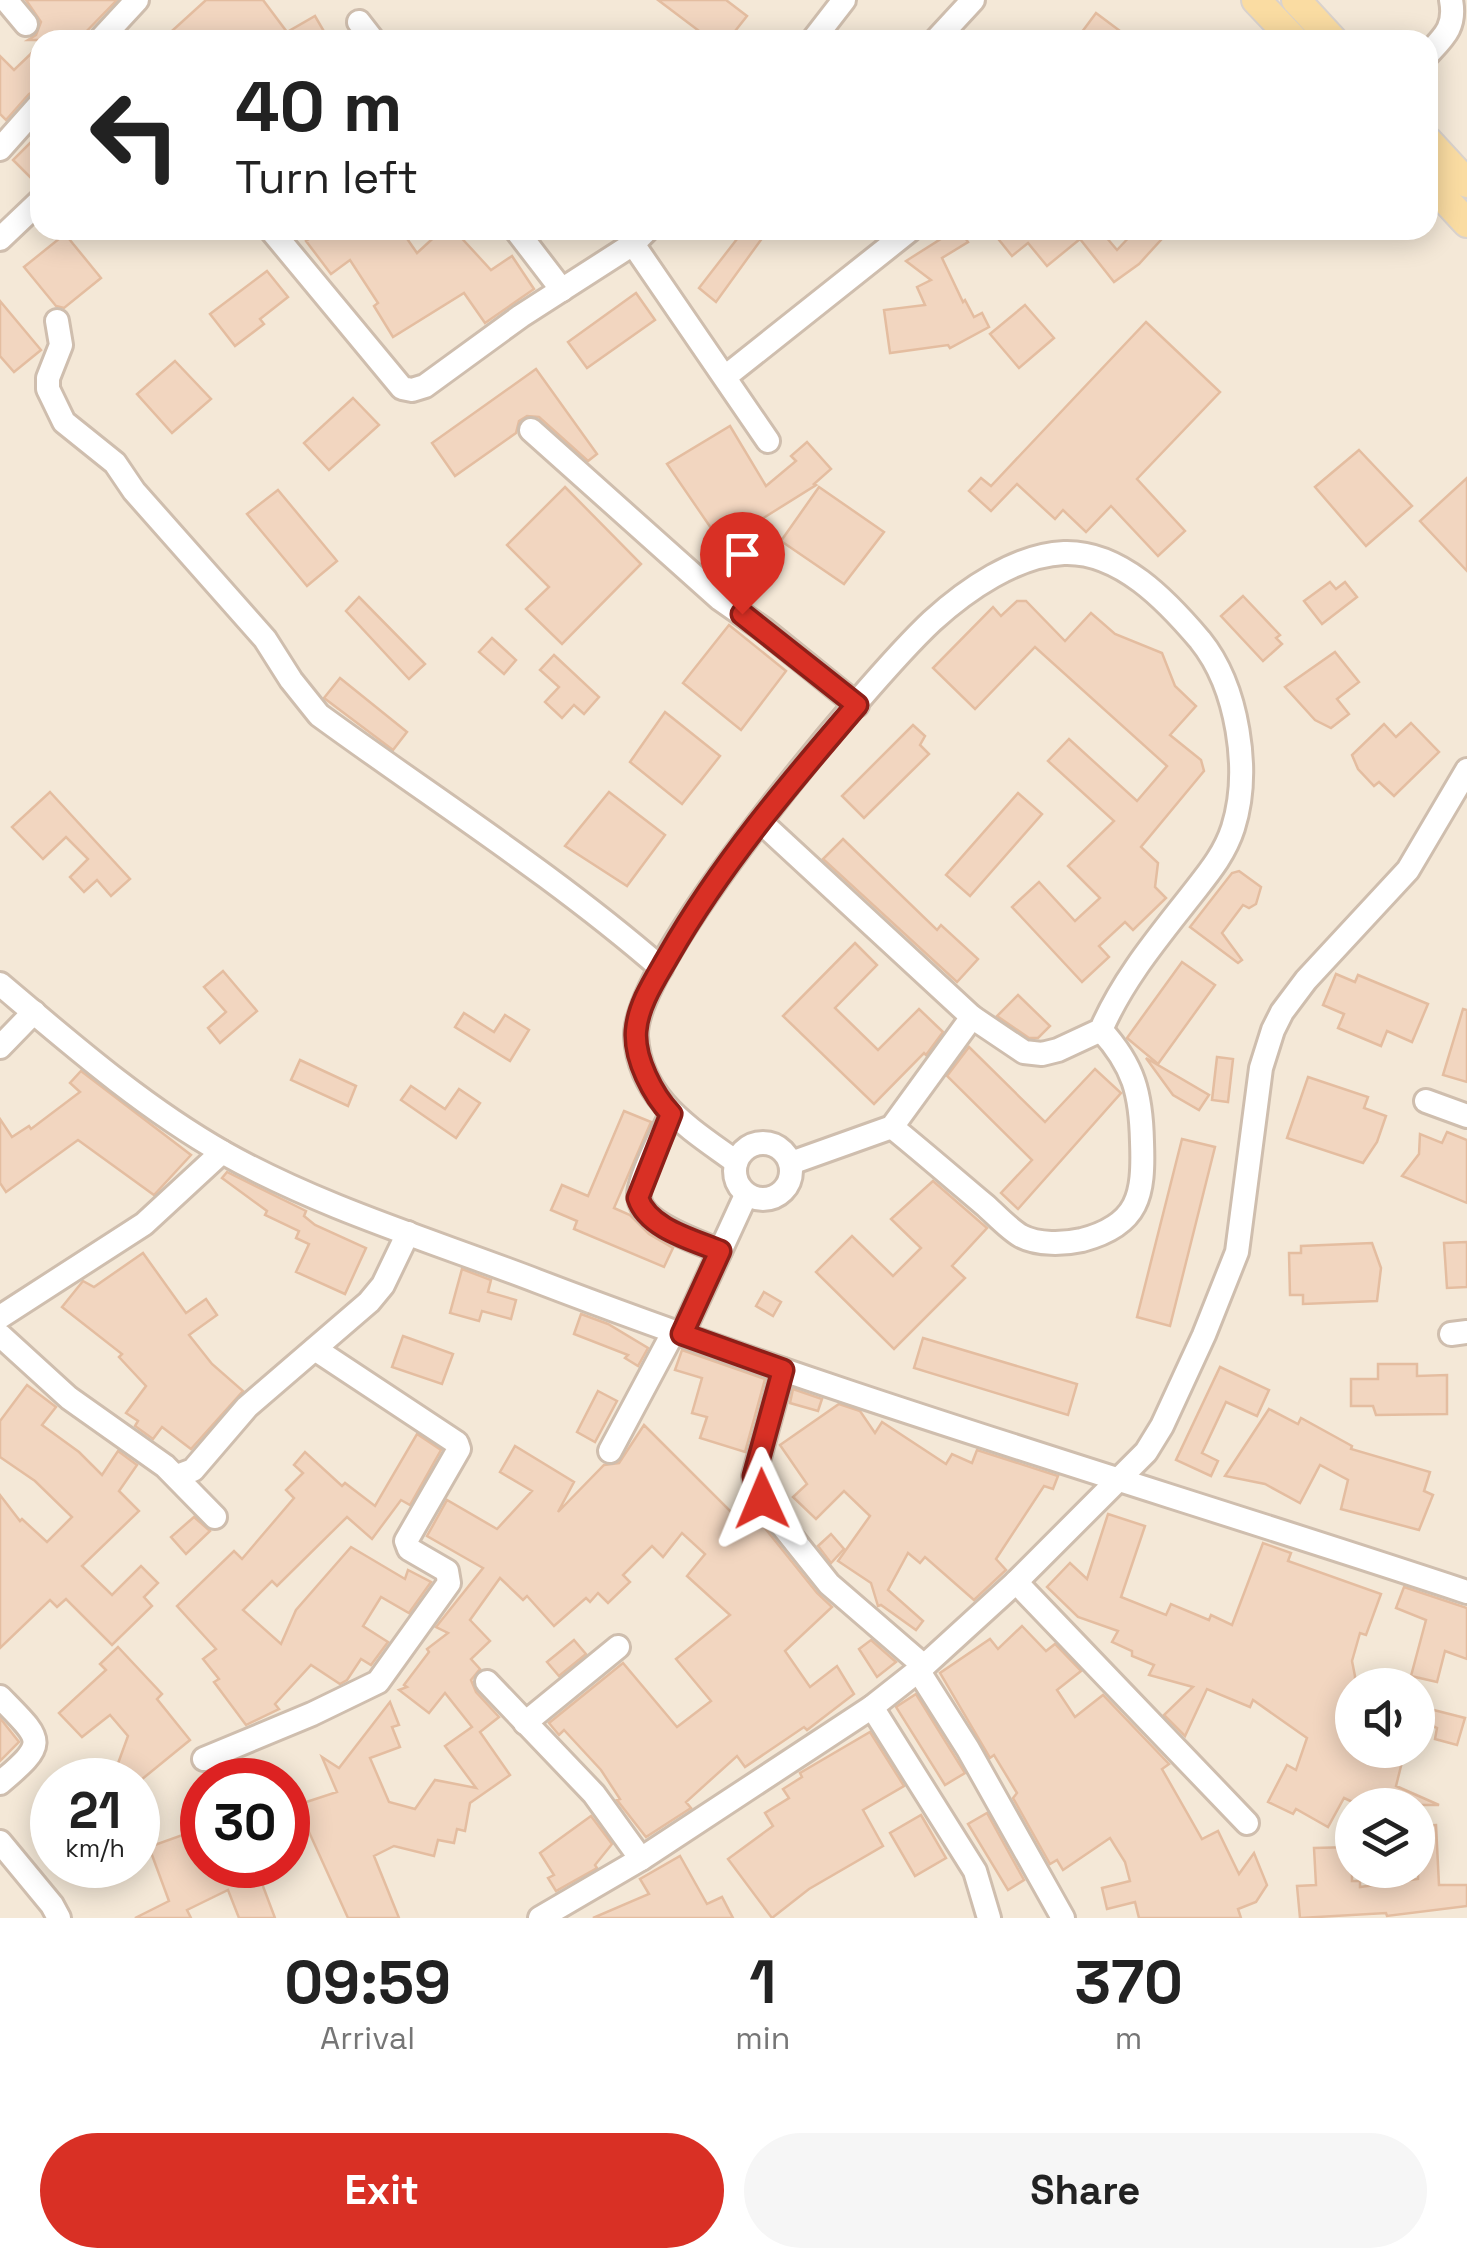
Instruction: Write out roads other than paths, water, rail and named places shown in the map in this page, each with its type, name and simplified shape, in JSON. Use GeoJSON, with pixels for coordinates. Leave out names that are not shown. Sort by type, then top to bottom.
{"type":"FeatureCollection","features":[{"type":"Feature","properties":{"kind":"main road"},"geometry":{"type":"LineString","coordinates":[[1256,0],[1284,30]]}},
{"type":"Feature","properties":{"kind":"main road"},"geometry":{"type":"LineString","coordinates":[[1296,0],[1324,30]]}},
{"type":"Feature","properties":{"kind":"main road"},"geometry":{"type":"LineString","coordinates":[[1438,152],[1467,184]]}},
{"type":"Feature","properties":{"kind":"main road"},"geometry":{"type":"LineString","coordinates":[[1438,192],[1467,223]]}},
{"type":"Feature","properties":{"kind":"street"},"geometry":{"type":"LineString","coordinates":[[6,0],[26,24]]}},
{"type":"Feature","properties":{"kind":"street"},"geometry":{"type":"LineString","coordinates":[[109,30],[137,0]]}},
{"type":"Feature","properties":{"kind":"street"},"geometry":{"type":"LineString","coordinates":[[820,30],[844,0]]}},
{"type":"Feature","properties":{"kind":"street"},"geometry":{"type":"LineString","coordinates":[[946,30],[974,0]]}},
{"type":"Feature","properties":{"kind":"street"},"geometry":{"type":"LineString","coordinates":[[1438,44],[1450,31],[1454,16],[1452,0]]}},
{"type":"Feature","properties":{"kind":"street"},"geometry":{"type":"LineString","coordinates":[[0,149],[30,115]]}},
{"type":"Feature","properties":{"kind":"street"},"geometry":{"type":"LineString","coordinates":[[0,240],[30,211]]}},
{"type":"Feature","properties":{"kind":"street"},"geometry":{"type":"LineString","coordinates":[[279,240],[402,388],[412,390],[424,386],[636,240]]}},
{"type":"Feature","properties":{"kind":"street"},"geometry":{"type":"LineString","coordinates":[[524,240],[562,290]]}},
{"type":"Feature","properties":{"kind":"street"},"geometry":{"type":"LineString","coordinates":[[642,240],[724,377],[768,441]]}},
{"type":"Feature","properties":{"kind":"street"},"geometry":{"type":"LineString","coordinates":[[724,377],[897,240]]}},
{"type":"Feature","properties":{"kind":"street"},"geometry":{"type":"LineString","coordinates":[[56,321],[61,345],[48,378],[48,389],[64,422],[115,463],[134,491],[265,639],[319,715],[558,884],[661,968]]}},
{"type":"Feature","properties":{"kind":"street"},"geometry":{"type":"LineString","coordinates":[[531,430],[720,599],[857,705]]}},
{"type":"Feature","properties":{"kind":"street"},"geometry":{"type":"LineString","coordinates":[[736,1162],[671,1114],[648,1079],[638,1053],[640,1013],[692,915],[761,822],[914,640],[956,602],[994,576],[1031,560],[1061,553],[1083,554],[1122,568],[1180,618],[1203,644],[1222,677],[1232,711],[1239,757],[1239,793],[1233,828],[1216,864],[1115,996],[1101,1030],[1042,1054],[1024,1052],[972,1016],[761,822]]}},
{"type":"Feature","properties":{"kind":"street"},"geometry":{"type":"LineString","coordinates":[[540,1918],[641,1859],[872,1707],[1016,1582],[1146,1452],[1210,1323],[1237,1252],[1261,1068],[1282,1012],[1328,955],[1408,870],[1467,770]]}},
{"type":"Feature","properties":{"kind":"street"},"geometry":{"type":"LineString","coordinates":[[0,984],[112,1078],[222,1152],[276,1178],[408,1232],[783,1370],[1467,1592]]}},
{"type":"Feature","properties":{"kind":"street"},"geometry":{"type":"LineString","coordinates":[[0,1048],[34,1012]]}},
{"type":"Feature","properties":{"kind":"street"},"geometry":{"type":"LineString","coordinates":[[790,1162],[892,1126],[972,1016]]}},
{"type":"Feature","properties":{"kind":"street"},"geometry":{"type":"LineString","coordinates":[[892,1126],[1022,1237],[1074,1242],[1113,1229],[1138,1200],[1144,1176],[1142,1125],[1134,1076],[1124,1054],[1101,1030]]}},
{"type":"Feature","properties":{"kind":"street"},"geometry":{"type":"LineString","coordinates":[[1426,1101],[1467,1116]]}},
{"type":"Feature","properties":{"kind":"street"},"geometry":{"type":"LineString","coordinates":[[671,1114],[638,1192],[641,1208],[660,1225],[720,1251]]}},
{"type":"Feature","properties":{"kind":"street"},"geometry":{"type":"LineString","coordinates":[[761,1142],[779,1148],[790,1162],[789,1184],[766,1198],[746,1195],[736,1177],[736,1162],[742,1150],[761,1142]]}},
{"type":"Feature","properties":{"kind":"street"},"geometry":{"type":"LineString","coordinates":[[0,1317],[144,1224],[222,1152]]}},
{"type":"Feature","properties":{"kind":"street"},"geometry":{"type":"LineString","coordinates":[[610,1451],[678,1333],[746,1195]]}},
{"type":"Feature","properties":{"kind":"street"},"geometry":{"type":"LineString","coordinates":[[176,1476],[193,1470],[248,1407],[350,1321],[383,1285],[408,1232]]}},
{"type":"Feature","properties":{"kind":"street"},"geometry":{"type":"LineString","coordinates":[[0,1336],[69,1398],[176,1476],[215,1517]]}},
{"type":"Feature","properties":{"kind":"street"},"geometry":{"type":"LineString","coordinates":[[206,1758],[378,1682],[450,1583],[447,1571],[409,1549],[406,1541],[459,1449],[457,1443],[315,1350]]}},
{"type":"Feature","properties":{"kind":"street"},"geometry":{"type":"LineString","coordinates":[[783,1370],[754,1476],[757,1494],[829,1584],[921,1668],[1064,1918]]}},
{"type":"Feature","properties":{"kind":"street"},"geometry":{"type":"LineString","coordinates":[[1016,1582],[1247,1823]]}},
{"type":"Feature","properties":{"kind":"street"},"geometry":{"type":"LineString","coordinates":[[526,1722],[618,1647]]}},
{"type":"Feature","properties":{"kind":"street"},"geometry":{"type":"LineString","coordinates":[[486,1682],[594,1794],[641,1859]]}},
{"type":"Feature","properties":{"kind":"street"},"geometry":{"type":"LineString","coordinates":[[0,1696],[30,1728],[35,1747],[32,1756],[0,1783]]}},
{"type":"Feature","properties":{"kind":"street"},"geometry":{"type":"LineString","coordinates":[[872,1707],[975,1872],[989,1918]]}},
{"type":"Feature","properties":{"kind":"street"},"geometry":{"type":"LineString","coordinates":[[0,1842],[60,1918]]}}]}
